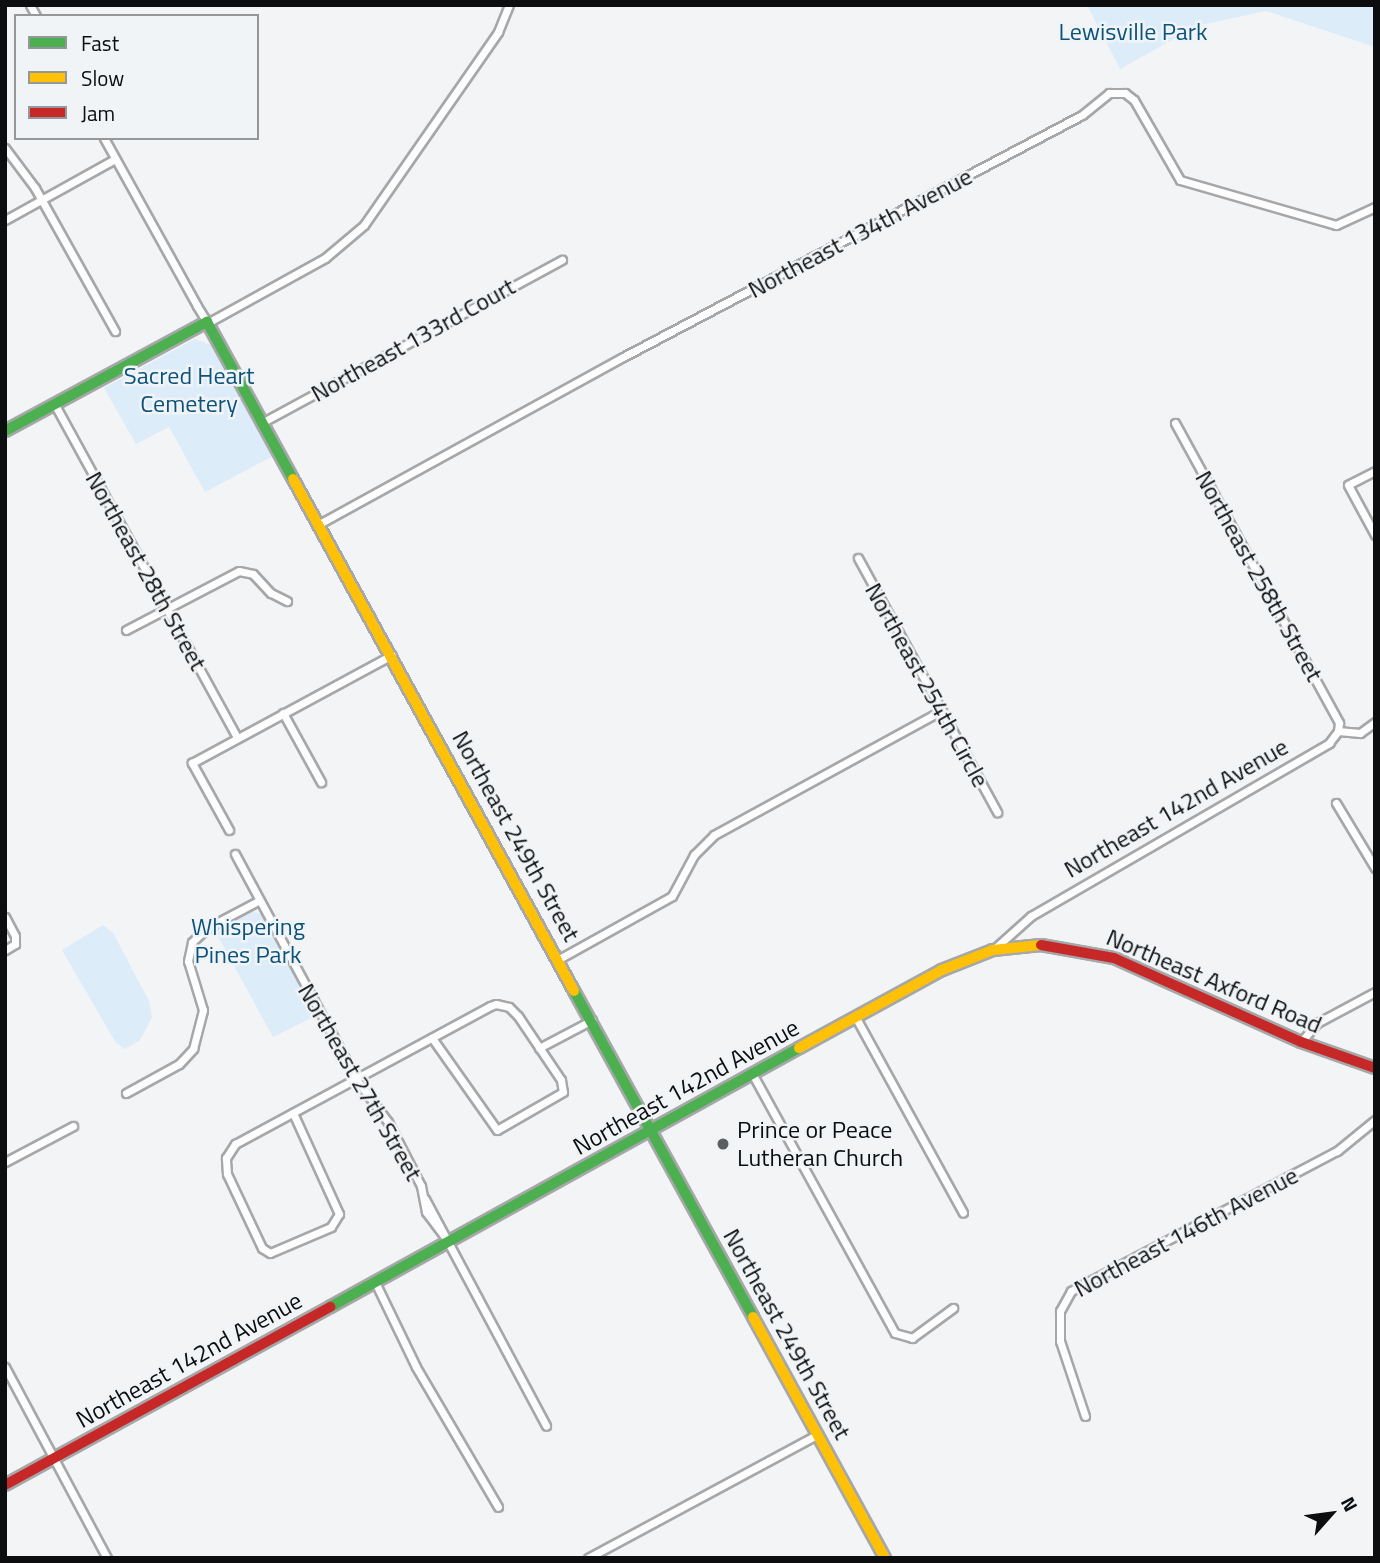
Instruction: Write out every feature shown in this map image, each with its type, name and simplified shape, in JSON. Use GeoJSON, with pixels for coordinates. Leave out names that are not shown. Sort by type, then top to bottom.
{"type":"FeatureCollection","features":[{"type":"Feature","properties":{"kind":"street"},"geometry":{"type":"LineString","coordinates":[[5,431],[326,258],[364,225],[498,33],[509,5]]}},
{"type":"Feature","properties":{"kind":"street","name":"Northeast 134th Avenue"},"geometry":{"type":"LineString","coordinates":[[321,523],[623,357],[1082,115],[1109,93],[1125,93],[1133,100],[1180,180],[1336,225],[1375,207]]}},
{"type":"Feature","properties":{"kind":"street","name":"Northeast 249th Street"},"geometry":{"type":"LineString","coordinates":[[105,140],[265,421],[885,1558]]}},
{"type":"Feature","properties":{"kind":"street"},"geometry":{"type":"LineString","coordinates":[[5,148],[41,200],[115,331]]}},
{"type":"Feature","properties":{"kind":"street"},"geometry":{"type":"LineString","coordinates":[[5,219],[116,159]]}},
{"type":"Feature","properties":{"kind":"street","name":"Northeast 133rd Court"},"geometry":{"type":"LineString","coordinates":[[265,421],[562,260]]}},
{"type":"Feature","properties":{"kind":"street","name":"Northeast 28th Street"},"geometry":{"type":"LineString","coordinates":[[55,405],[237,738]]}},
{"type":"Feature","properties":{"kind":"street","name":"Northeast 258th Street"},"geometry":{"type":"LineString","coordinates":[[1175,423],[1339,723],[1338,731]]}},
{"type":"Feature","properties":{"kind":"street"},"geometry":{"type":"LineString","coordinates":[[1375,471],[1348,485],[1375,535]]}},
{"type":"Feature","properties":{"kind":"street","name":"Northeast 254th Circle"},"geometry":{"type":"LineString","coordinates":[[858,558],[997,811]]}},
{"type":"Feature","properties":{"kind":"street"},"geometry":{"type":"LineString","coordinates":[[126,630],[243,570],[287,601]]}},
{"type":"Feature","properties":{"kind":"street"},"geometry":{"type":"LineString","coordinates":[[229,830],[192,763],[392,654]]}},
{"type":"Feature","properties":{"kind":"street"},"geometry":{"type":"LineString","coordinates":[[559,959],[672,896],[694,855],[715,835],[942,710]]}},
{"type":"Feature","properties":{"kind":"street"},"geometry":{"type":"LineString","coordinates":[[283,713],[321,782]]}},
{"type":"Feature","properties":{"kind":"street"},"geometry":{"type":"LineString","coordinates":[[1338,731],[1360,733],[1375,722]]}},
{"type":"Feature","properties":{"kind":"street","name":"Northeast 142nd Avenue"},"geometry":{"type":"LineString","coordinates":[[5,1485],[942,970],[993,950],[1031,916],[1329,743],[1338,731]]}},
{"type":"Feature","properties":{"kind":"street"},"geometry":{"type":"LineString","coordinates":[[1336,803],[1375,868]]}},
{"type":"Feature","properties":{"kind":"street","name":"Northeast 27th Street"},"geometry":{"type":"LineString","coordinates":[[235,855],[356,1079],[388,1122],[425,1199],[546,1426]]}},
{"type":"Feature","properties":{"kind":"street"},"geometry":{"type":"LineString","coordinates":[[126,1093],[179,1064],[197,1040],[202,1010],[188,961],[192,942],[207,928],[258,901]]}},
{"type":"Feature","properties":{"kind":"street"},"geometry":{"type":"LineString","coordinates":[[5,917],[15,944],[5,950]]}},
{"type":"Feature","properties":{"kind":"street","name":"Northeast Axford Road"},"geometry":{"type":"LineString","coordinates":[[993,950],[1038,945],[1114,958],[1301,1042],[1375,1068]]}},
{"type":"Feature","properties":{"kind":"street"},"geometry":{"type":"LineString","coordinates":[[1301,1042],[1317,1023],[1375,992]]}},
{"type":"Feature","properties":{"kind":"street"},"geometry":{"type":"LineString","coordinates":[[293,1113],[337,1204],[338,1219],[291,1248],[270,1253],[262,1248],[227,1174],[226,1158],[235,1144],[490,1006],[503,1005],[514,1011],[564,1088],[558,1098],[497,1130],[432,1038]]}},
{"type":"Feature","properties":{"kind":"street"},"geometry":{"type":"LineString","coordinates":[[856,1018],[963,1213]]}},
{"type":"Feature","properties":{"kind":"street"},"geometry":{"type":"LineString","coordinates":[[540,1048],[592,1019]]}},
{"type":"Feature","properties":{"kind":"street"},"geometry":{"type":"LineString","coordinates":[[753,1075],[895,1333],[912,1338],[953,1308]]}},
{"type":"Feature","properties":{"kind":"street","name":"Northeast 146th Avenue"},"geometry":{"type":"LineString","coordinates":[[1085,1416],[1060,1341],[1060,1311],[1071,1291],[1337,1151],[1375,1120]]}},
{"type":"Feature","properties":{"kind":"street"},"geometry":{"type":"LineString","coordinates":[[5,1163],[73,1126]]}},
{"type":"Feature","properties":{"kind":"street"},"geometry":{"type":"LineString","coordinates":[[375,1282],[416,1367],[498,1507]]}},
{"type":"Feature","properties":{"kind":"street"},"geometry":{"type":"LineString","coordinates":[[5,1367],[107,1558]]}},
{"type":"Feature","properties":{"kind":"street"},"geometry":{"type":"LineString","coordinates":[[588,1558],[818,1434]]}},
{"type":"Feature","properties":{"kind":"green space","name":"Lewisville Park"},"geometry":{"type":"Polygon","coordinates":[[[1087,5],[1375,5],[1375,47],[1266,11],[1197,26],[1120,69],[1087,5]]]}},
{"type":"Feature","properties":{"kind":"green space","name":"Sacred Heart Cemetery"},"geometry":{"type":"Polygon","coordinates":[[[195,339],[211,345],[273,456],[205,492],[169,427],[136,444],[104,388],[195,339]]]}},
{"type":"Feature","properties":{"kind":"green space","name":"Whispering Pines Park"},"geometry":{"type":"Polygon","coordinates":[[[250,911],[261,914],[315,1016],[273,1037],[215,931],[250,911]]]}},
{"type":"Feature","properties":{"kind":"green space"},"geometry":{"type":"Polygon","coordinates":[[[103,925],[113,933],[149,1001],[152,1017],[140,1040],[125,1049],[116,1043],[62,950],[103,925]]]}},
{"type":"Feature","properties":{"kind":"traffic: fast"},"geometry":{"type":"LineString","coordinates":[[5,431],[207,322],[293,479]]}},
{"type":"Feature","properties":{"kind":"traffic: fast"},"geometry":{"type":"LineString","coordinates":[[574,991],[753,1317]]}},
{"type":"Feature","properties":{"kind":"traffic: fast"},"geometry":{"type":"LineString","coordinates":[[330,1307],[799,1048]]}},
{"type":"Feature","properties":{"kind":"traffic: slow"},"geometry":{"type":"LineString","coordinates":[[293,479],[574,991]]}},
{"type":"Feature","properties":{"kind":"traffic: slow"},"geometry":{"type":"LineString","coordinates":[[799,1048],[942,970],[993,950],[1041,945]]}},
{"type":"Feature","properties":{"kind":"traffic: slow"},"geometry":{"type":"LineString","coordinates":[[753,1317],[885,1558]]}},
{"type":"Feature","properties":{"kind":"traffic: jam"},"geometry":{"type":"LineString","coordinates":[[1041,945],[1114,958],[1301,1042],[1375,1068]]}},
{"type":"Feature","properties":{"kind":"traffic: jam"},"geometry":{"type":"LineString","coordinates":[[5,1485],[330,1307]]}},
{"type":"Feature","properties":{"kind":"place","name":"Prince or Peace Lutheran Church"},"geometry":{"type":"Point","coordinates":[723,1144]}}]}
